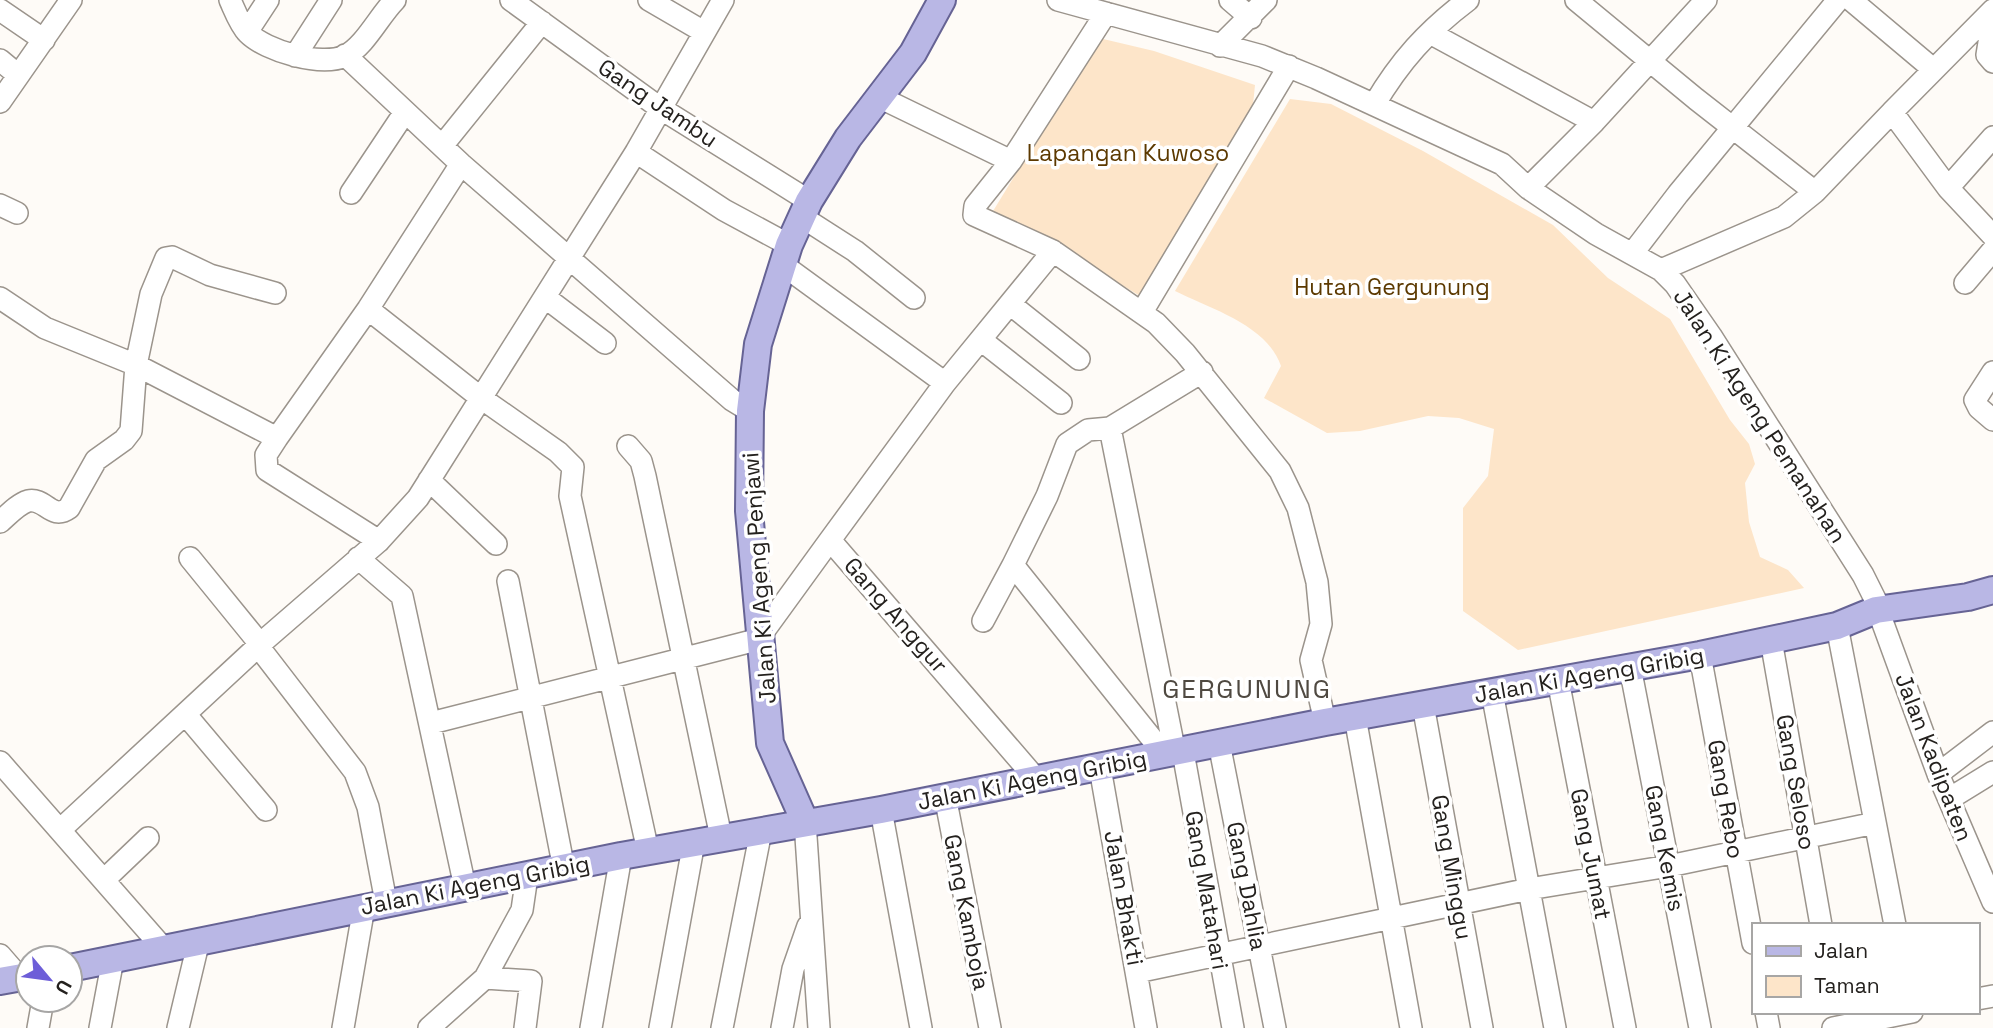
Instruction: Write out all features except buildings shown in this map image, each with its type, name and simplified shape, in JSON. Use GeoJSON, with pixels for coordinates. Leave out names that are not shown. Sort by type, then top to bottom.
{"type":"FeatureCollection","features":[{"type":"Feature","properties":{"kind":"main road","name":"Jalan Ki Ageng Penjawi"},"geometry":{"type":"LineString","coordinates":[[805,822],[770,743],[749,511],[750,411],[758,344],[786,255],[828,167],[929,28],[942,0]]}},
{"type":"Feature","properties":{"kind":"main road","name":"Jalan Ki Ageng Gribig"},"geometry":{"type":"LineString","coordinates":[[84,965],[621,856],[881,810],[1325,722],[1700,655],[1837,626],[1876,607],[1968,597],[1993,590]]}},
{"type":"Feature","properties":{"kind":"street"},"geometry":{"type":"LineString","coordinates":[[0,102],[71,0]]}},
{"type":"Feature","properties":{"kind":"street"},"geometry":{"type":"LineString","coordinates":[[230,0],[247,32],[270,47],[295,56],[325,59],[345,55],[355,48],[395,0]]}},
{"type":"Feature","properties":{"kind":"street"},"geometry":{"type":"LineString","coordinates":[[247,32],[268,0]]}},
{"type":"Feature","properties":{"kind":"street"},"geometry":{"type":"LineString","coordinates":[[295,56],[331,0]]}},
{"type":"Feature","properties":{"kind":"street","name":"Gang Jambu"},"geometry":{"type":"LineString","coordinates":[[511,0],[806,209],[914,298]]}},
{"type":"Feature","properties":{"kind":"street"},"geometry":{"type":"LineString","coordinates":[[649,0],[704,32]]}},
{"type":"Feature","properties":{"kind":"street"},"geometry":{"type":"LineString","coordinates":[[61,829],[259,645],[379,541],[418,498],[636,152],[723,0]]}},
{"type":"Feature","properties":{"kind":"street","name":"Jalan Ki Ageng Pemanahan"},"geometry":{"type":"LineString","coordinates":[[1058,0],[1262,56],[1289,66],[1502,164],[1528,188],[1596,234],[1661,270],[1675,284],[1711,336],[1863,575],[1876,607]]}},
{"type":"Feature","properties":{"kind":"street"},"geometry":{"type":"LineString","coordinates":[[1230,0],[1251,18]]}},
{"type":"Feature","properties":{"kind":"street"},"geometry":{"type":"LineString","coordinates":[[1220,46],[1251,18],[1266,0]]}},
{"type":"Feature","properties":{"kind":"street"},"geometry":{"type":"LineString","coordinates":[[1576,0],[1649,62],[1815,192]]}},
{"type":"Feature","properties":{"kind":"street"},"geometry":{"type":"LineString","coordinates":[[1528,188],[1594,122],[1706,0]]}},
{"type":"Feature","properties":{"kind":"street"},"geometry":{"type":"LineString","coordinates":[[1632,254],[1838,0]]}},
{"type":"Feature","properties":{"kind":"street"},"geometry":{"type":"LineString","coordinates":[[1851,0],[1933,69]]}},
{"type":"Feature","properties":{"kind":"street"},"geometry":{"type":"LineString","coordinates":[[1374,105],[1398,65],[1463,1]]}},
{"type":"Feature","properties":{"kind":"street"},"geometry":{"type":"LineString","coordinates":[[0,10],[44,40]]}},
{"type":"Feature","properties":{"kind":"street"},"geometry":{"type":"LineString","coordinates":[[1661,270],[1784,217],[1815,192],[1993,10]]}},
{"type":"Feature","properties":{"kind":"street"},"geometry":{"type":"LineString","coordinates":[[1106,13],[1011,161],[975,206],[974,215],[1053,251],[1156,323],[1202,372],[1280,471],[1298,508],[1321,604],[1321,633],[1311,652],[1311,660],[1325,722]]}},
{"type":"Feature","properties":{"kind":"street"},"geometry":{"type":"LineString","coordinates":[[1991,57],[1993,18]]}},
{"type":"Feature","properties":{"kind":"street"},"geometry":{"type":"LineString","coordinates":[[442,146],[542,22]]}},
{"type":"Feature","properties":{"kind":"street"},"geometry":{"type":"LineString","coordinates":[[1430,33],[1594,122]]}},
{"type":"Feature","properties":{"kind":"street"},"geometry":{"type":"LineString","coordinates":[[345,55],[405,113],[569,260],[732,400],[750,411]]}},
{"type":"Feature","properties":{"kind":"street"},"geometry":{"type":"LineString","coordinates":[[0,60],[18,75]]}},
{"type":"Feature","properties":{"kind":"street"},"geometry":{"type":"LineString","coordinates":[[1142,312],[1289,66]]}},
{"type":"Feature","properties":{"kind":"street"},"geometry":{"type":"LineString","coordinates":[[879,97],[1011,161]]}},
{"type":"Feature","properties":{"kind":"street"},"geometry":{"type":"LineString","coordinates":[[1892,112],[1948,188],[1993,236]]}},
{"type":"Feature","properties":{"kind":"street"},"geometry":{"type":"LineString","coordinates":[[351,194],[405,113]]}},
{"type":"Feature","properties":{"kind":"street"},"geometry":{"type":"LineString","coordinates":[[1948,188],[1993,137]]}},
{"type":"Feature","properties":{"kind":"street"},"geometry":{"type":"LineString","coordinates":[[636,152],[786,255],[945,383]]}},
{"type":"Feature","properties":{"kind":"street"},"geometry":{"type":"LineString","coordinates":[[379,541],[267,470],[266,455],[368,309],[461,164]]}},
{"type":"Feature","properties":{"kind":"street"},"geometry":{"type":"LineString","coordinates":[[1965,283],[1993,250]]}},
{"type":"Feature","properties":{"kind":"street"},"geometry":{"type":"LineString","coordinates":[[830,540],[945,383],[1053,251]]}},
{"type":"Feature","properties":{"kind":"street"},"geometry":{"type":"LineString","coordinates":[[0,522],[26,502],[34,501],[55,513],[69,508],[96,460],[124,440],[131,431],[136,365],[151,294],[168,257],[210,275],[275,293]]}},
{"type":"Feature","properties":{"kind":"street"},"geometry":{"type":"LineString","coordinates":[[0,298],[45,328],[136,365],[277,438]]}},
{"type":"Feature","properties":{"kind":"street"},"geometry":{"type":"LineString","coordinates":[[546,298],[605,343]]}},
{"type":"Feature","properties":{"kind":"street"},"geometry":{"type":"LineString","coordinates":[[1010,304],[1079,359]]}},
{"type":"Feature","properties":{"kind":"street"},"geometry":{"type":"LineString","coordinates":[[368,309],[481,398],[558,452],[573,467],[570,496],[648,851]]}},
{"type":"Feature","properties":{"kind":"street"},"geometry":{"type":"LineString","coordinates":[[981,340],[1061,402]]}},
{"type":"Feature","properties":{"kind":"street"},"geometry":{"type":"LineString","coordinates":[[983,621],[1047,496],[1067,444],[1088,429],[1110,428],[1202,372]]}},
{"type":"Feature","properties":{"kind":"street"},"geometry":{"type":"LineString","coordinates":[[1993,372],[1975,400],[1993,420]]}},
{"type":"Feature","properties":{"kind":"street","name":"Gang Matahari"},"geometry":{"type":"LineString","coordinates":[[1110,428],[1174,753],[1233,1028]]}},
{"type":"Feature","properties":{"kind":"street"},"geometry":{"type":"LineString","coordinates":[[628,446],[641,461],[645,476],[681,659],[721,837]]}},
{"type":"Feature","properties":{"kind":"street"},"geometry":{"type":"LineString","coordinates":[[429,480],[496,544]]}},
{"type":"Feature","properties":{"kind":"street","name":"Gang Anggur"},"geometry":{"type":"LineString","coordinates":[[761,637],[830,540],[1037,780]]}},
{"type":"Feature","properties":{"kind":"street"},"geometry":{"type":"LineString","coordinates":[[190,558],[355,772],[368,807],[375,905],[343,1028]]}},
{"type":"Feature","properties":{"kind":"street"},"geometry":{"type":"LineString","coordinates":[[358,558],[402,596],[465,887]]}},
{"type":"Feature","properties":{"kind":"street"},"geometry":{"type":"LineString","coordinates":[[1013,565],[1174,753]]}},
{"type":"Feature","properties":{"kind":"street"},"geometry":{"type":"LineString","coordinates":[[508,581],[564,869]]}},
{"type":"Feature","properties":{"kind":"street","name":"Jalan Kadipaten"},"geometry":{"type":"LineString","coordinates":[[1876,607],[1938,774],[1993,902]]}},
{"type":"Feature","properties":{"kind":"street"},"geometry":{"type":"LineString","coordinates":[[1837,626],[1895,923]]}},
{"type":"Feature","properties":{"kind":"street"},"geometry":{"type":"LineString","coordinates":[[430,723],[761,637]]}},
{"type":"Feature","properties":{"kind":"street","name":"Gang Seloso"},"geometry":{"type":"LineString","coordinates":[[1771,640],[1821,923]]}},
{"type":"Feature","properties":{"kind":"street","name":"Gang Rebo"},"geometry":{"type":"LineString","coordinates":[[1700,655],[1752,938]]}},
{"type":"Feature","properties":{"kind":"street","name":"Gang Kemis"},"geometry":{"type":"LineString","coordinates":[[1630,667],[1700,1028]]}},
{"type":"Feature","properties":{"kind":"street","name":"Gang Jumat"},"geometry":{"type":"LineString","coordinates":[[1558,680],[1625,1028]]}},
{"type":"Feature","properties":{"kind":"street"},"geometry":{"type":"LineString","coordinates":[[1492,692],[1555,1028]]}},
{"type":"Feature","properties":{"kind":"street","name":"Gang Minggu"},"geometry":{"type":"LineString","coordinates":[[1423,705],[1482,1028]]}},
{"type":"Feature","properties":{"kind":"street"},"geometry":{"type":"LineString","coordinates":[[186,715],[266,810]]}},
{"type":"Feature","properties":{"kind":"street"},"geometry":{"type":"LineString","coordinates":[[1355,717],[1411,1028]]}},
{"type":"Feature","properties":{"kind":"street"},"geometry":{"type":"LineString","coordinates":[[1938,774],[1993,732]]}},
{"type":"Feature","properties":{"kind":"street","name":"Gang Dahlia"},"geometry":{"type":"LineString","coordinates":[[1219,743],[1275,1028]]}},
{"type":"Feature","properties":{"kind":"street"},"geometry":{"type":"LineString","coordinates":[[0,762],[163,948]]}},
{"type":"Feature","properties":{"kind":"street","name":"Jalan Bhakti"},"geometry":{"type":"LineString","coordinates":[[1100,768],[1146,1028]]}},
{"type":"Feature","properties":{"kind":"street"},"geometry":{"type":"LineString","coordinates":[[1949,799],[1993,772]]}},
{"type":"Feature","properties":{"kind":"street","name":"Gang Kamboja"},"geometry":{"type":"LineString","coordinates":[[945,796],[990,1028]]}},
{"type":"Feature","properties":{"kind":"street"},"geometry":{"type":"LineString","coordinates":[[881,810],[921,1028]]}},
{"type":"Feature","properties":{"kind":"street"},"geometry":{"type":"LineString","coordinates":[[805,822],[819,1028]]}},
{"type":"Feature","properties":{"kind":"street"},"geometry":{"type":"LineString","coordinates":[[1137,972],[1529,889],[1669,866],[1875,823]]}},
{"type":"Feature","properties":{"kind":"street"},"geometry":{"type":"LineString","coordinates":[[722,1028],[761,831]]}},
{"type":"Feature","properties":{"kind":"street"},"geometry":{"type":"LineString","coordinates":[[105,879],[148,838]]}},
{"type":"Feature","properties":{"kind":"street"},"geometry":{"type":"LineString","coordinates":[[660,1028],[694,842]]}},
{"type":"Feature","properties":{"kind":"street"},"geometry":{"type":"LineString","coordinates":[[591,1028],[621,856]]}},
{"type":"Feature","properties":{"kind":"street"},"geometry":{"type":"LineString","coordinates":[[429,1028],[448,1019],[485,978],[522,909],[527,876]]}},
{"type":"Feature","properties":{"kind":"street"},"geometry":{"type":"LineString","coordinates":[[782,1028],[793,969],[812,914]]}},
{"type":"Feature","properties":{"kind":"street"},"geometry":{"type":"LineString","coordinates":[[178,1028],[199,940]]}},
{"type":"Feature","properties":{"kind":"street"},"geometry":{"type":"LineString","coordinates":[[0,955],[14,975]]}},
{"type":"Feature","properties":{"kind":"street"},"geometry":{"type":"LineString","coordinates":[[100,1028],[113,959]]}},
{"type":"Feature","properties":{"kind":"street"},"geometry":{"type":"LineString","coordinates":[[485,978],[531,981],[525,1028]]}},
{"type":"Feature","properties":{"kind":"street"},"geometry":{"type":"LineString","coordinates":[[1838,1024],[1889,1023],[1908,1014]]}},
{"type":"Feature","properties":{"kind":"green space","name":"Lapangan Kuwoso"},"geometry":{"type":"Polygon","coordinates":[[[1099,38],[1154,51],[1255,85],[1252,115],[1140,296],[1061,248],[990,216],[1099,38]]]}},
{"type":"Feature","properties":{"kind":"green space","name":"Hutan Gergunung"},"geometry":{"type":"Polygon","coordinates":[[[1290,99],[1331,104],[1423,151],[1553,225],[1608,278],[1670,319],[1730,420],[1749,444],[1755,464],[1745,483],[1749,522],[1760,557],[1788,570],[1804,588],[1518,650],[1463,611],[1463,508],[1488,476],[1494,429],[1459,418],[1428,416],[1360,431],[1327,433],[1264,398],[1281,366],[1264,340],[1236,320],[1175,291],[1290,99]]]}},
{"type":"Feature","properties":{"kind":"district","name":"GERGUNUNG"},"geometry":{"type":"Point","coordinates":[1247,689]}}]}
